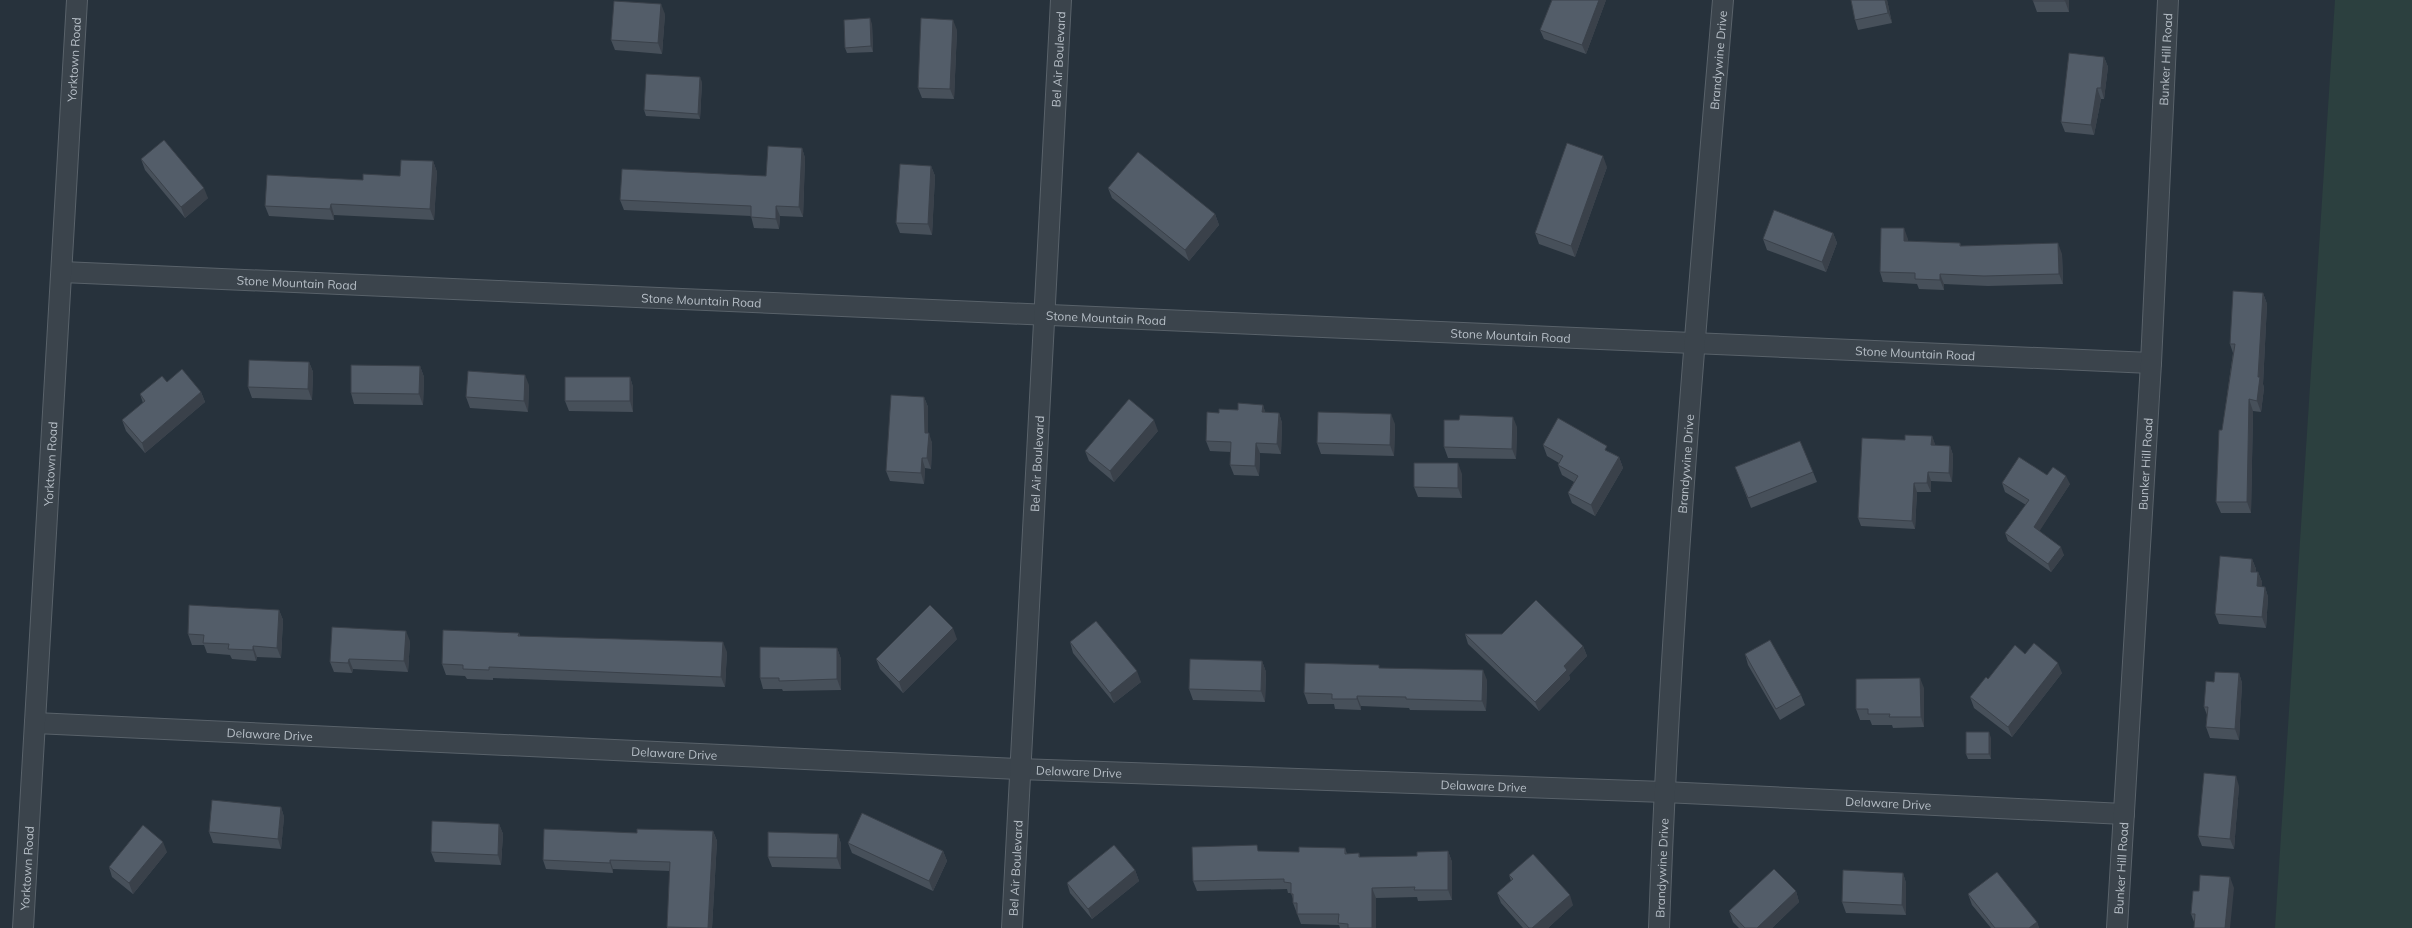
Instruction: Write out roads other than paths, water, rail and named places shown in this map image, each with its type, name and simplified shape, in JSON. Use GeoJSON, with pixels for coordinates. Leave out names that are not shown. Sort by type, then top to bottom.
{"type":"FeatureCollection","features":[{"type":"Feature","properties":{"kind":"street","name":"Yorktown Road"},"geometry":{"type":"LineString","coordinates":[[24,928],[78,0]]}},
{"type":"Feature","properties":{"kind":"street","name":"Bel Air Boulevard"},"geometry":{"type":"LineString","coordinates":[[1012,928],[1018,769],[1062,0]]}},
{"type":"Feature","properties":{"kind":"street","name":"Brandywine Drive"},"geometry":{"type":"LineString","coordinates":[[1659,928],[1664,792],[1694,343],[1723,0]]}},
{"type":"Feature","properties":{"kind":"street","name":"Bunker Hill Road"},"geometry":{"type":"LineString","coordinates":[[2117,928],[2151,363],[2168,0]]}},
{"type":"Feature","properties":{"kind":"street","name":"Stone Mountain Road"},"geometry":{"type":"LineString","coordinates":[[62,272],[2151,363]]}},
{"type":"Feature","properties":{"kind":"street","name":"Delaware Drive"},"geometry":{"type":"LineString","coordinates":[[36,724],[1018,769],[1664,792],[2124,814]]}}]}
